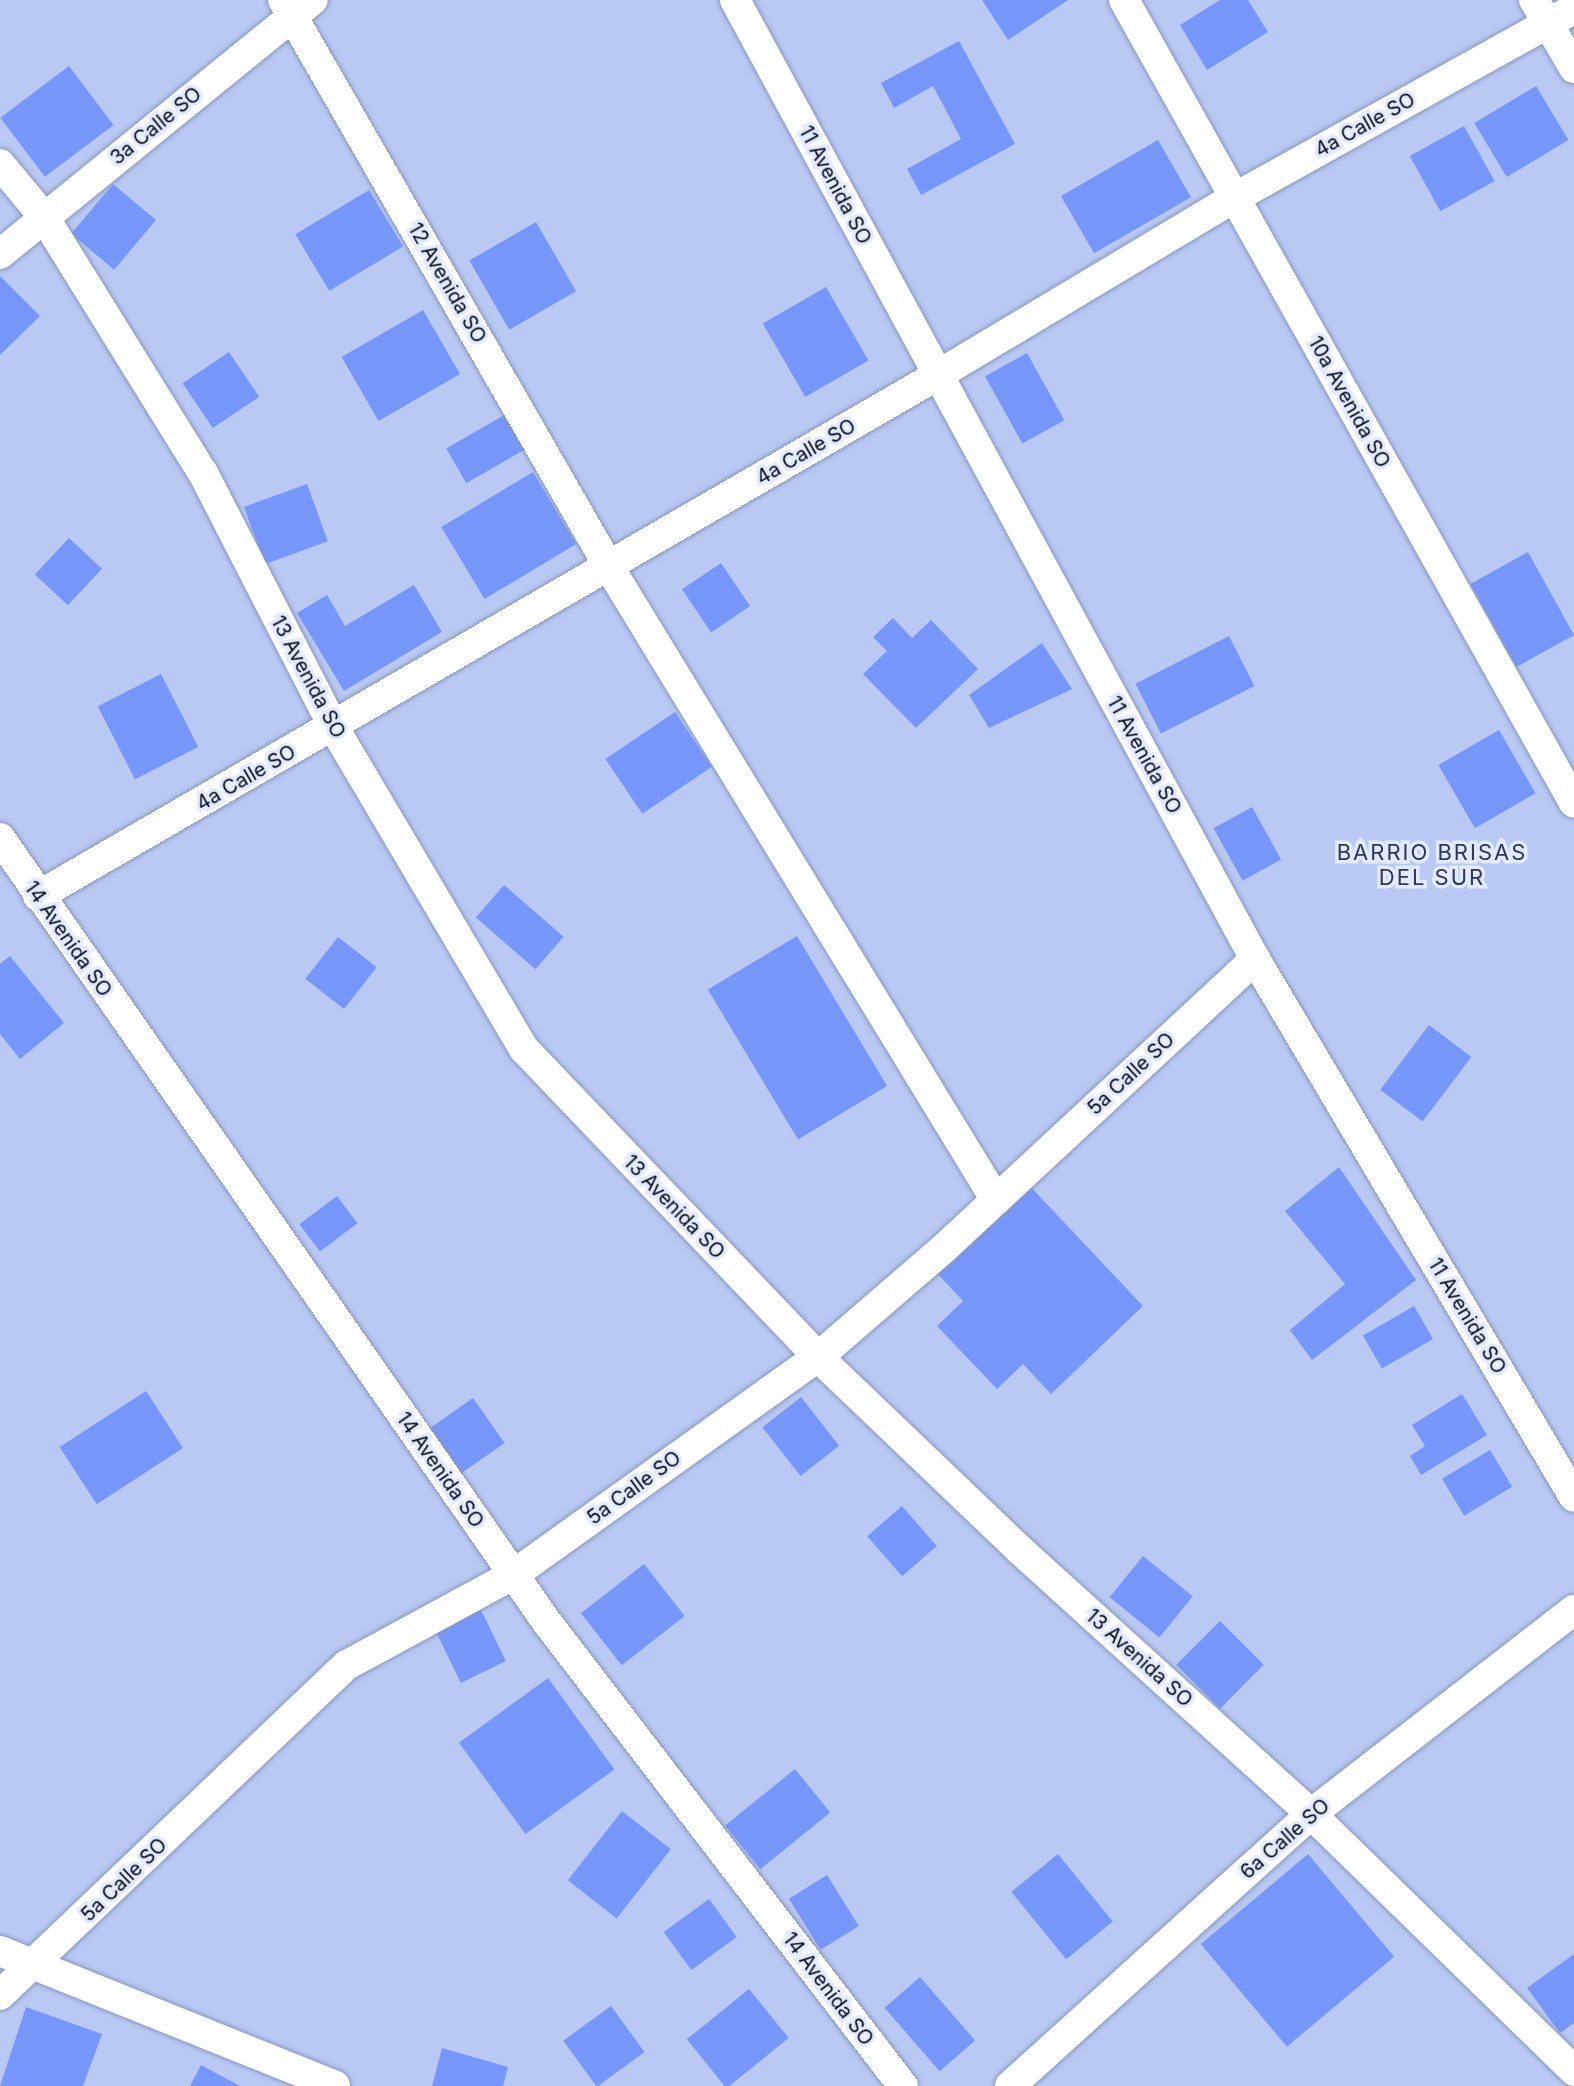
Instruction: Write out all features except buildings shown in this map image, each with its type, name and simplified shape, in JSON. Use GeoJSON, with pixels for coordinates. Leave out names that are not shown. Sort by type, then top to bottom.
{"type":"FeatureCollection","features":[{"type":"Feature","properties":{"kind":"street","name":"11 Avenida SO"},"geometry":{"type":"LineString","coordinates":[[735,0],[1255,959],[1574,1497]]}},
{"type":"Feature","properties":{"kind":"street","name":"10a Avenida SO"},"geometry":{"type":"LineString","coordinates":[[1124,0],[1574,803]]}},
{"type":"Feature","properties":{"kind":"street","name":"3a Calle SO"},"geometry":{"type":"LineString","coordinates":[[0,254],[296,5]]}},
{"type":"Feature","properties":{"kind":"street","name":"12 Avenida SO"},"geometry":{"type":"LineString","coordinates":[[296,5],[609,567],[996,1200]]}},
{"type":"Feature","properties":{"kind":"street","name":"4a Calle SO"},"geometry":{"type":"LineString","coordinates":[[38,896],[334,728],[938,375],[1540,12],[1574,9]]}},
{"type":"Feature","properties":{"kind":"street"},"geometry":{"type":"LineString","coordinates":[[1540,12],[1574,68]]}},
{"type":"Feature","properties":{"kind":"street","name":"13 Avenida SO"},"geometry":{"type":"LineString","coordinates":[[0,164],[44,217],[203,473],[334,728],[524,1049],[818,1357],[1021,1551],[1311,1814],[1574,2071]]}},
{"type":"Feature","properties":{"kind":"street","name":"14 Avenida SO"},"geometry":{"type":"LineString","coordinates":[[0,838],[513,1575],[903,2086]]}},
{"type":"Feature","properties":{"kind":"street","name":"5a Calle SO"},"geometry":{"type":"LineString","coordinates":[[0,1995],[347,1665],[513,1575],[818,1357],[996,1200],[1255,959]]}},
{"type":"Feature","properties":{"kind":"street","name":"6a Calle SO"},"geometry":{"type":"LineString","coordinates":[[1010,2086],[1311,1814],[1574,1610]]}},
{"type":"Feature","properties":{"kind":"street"},"geometry":{"type":"LineString","coordinates":[[0,1951],[37,1962],[335,2086]]}},
{"type":"Feature","properties":{"kind":"district","name":"BARRIO BRISAS DEL SUR"},"geometry":{"type":"Point","coordinates":[1432,864]}}]}
